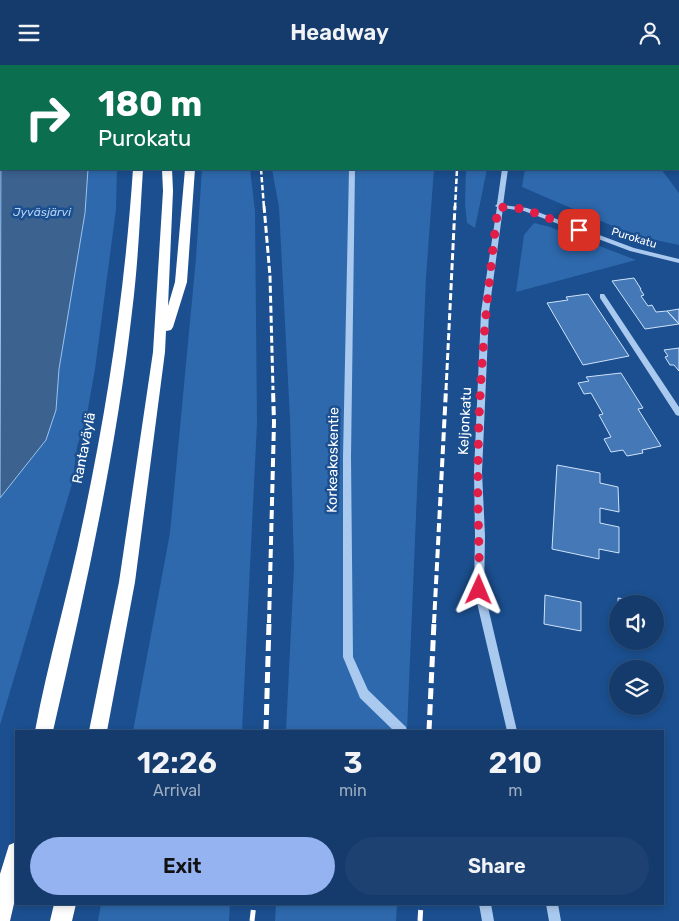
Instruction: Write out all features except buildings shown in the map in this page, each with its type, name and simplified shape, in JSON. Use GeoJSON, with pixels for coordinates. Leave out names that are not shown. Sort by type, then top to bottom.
{"type":"FeatureCollection","features":[{"type":"Feature","properties":{"kind":"highway","name":"Rantaväylä"},"geometry":{"type":"LineString","coordinates":[[44,730],[79,583],[114,397],[131,272],[138,170]]}},
{"type":"Feature","properties":{"kind":"highway"},"geometry":{"type":"LineString","coordinates":[[98,730],[127,582],[160,352],[168,209],[167,170]]}},
{"type":"Feature","properties":{"kind":"highway"},"geometry":{"type":"LineString","coordinates":[[160,352],[181,282],[190,170]]}},
{"type":"Feature","properties":{"kind":"highway"},"geometry":{"type":"LineString","coordinates":[[0,918],[15,856]]}},
{"type":"Feature","properties":{"kind":"highway"},"geometry":{"type":"LineString","coordinates":[[61,921],[65,905]]}},
{"type":"Feature","properties":{"kind":"street","name":"Korkeakoskentie"},"geometry":{"type":"LineString","coordinates":[[352,170],[348,457],[348,657],[364,694],[401,730]]}},
{"type":"Feature","properties":{"kind":"street","name":"Keljonkatu"},"geometry":{"type":"LineString","coordinates":[[505,170],[498,207],[485,313],[478,472],[479,590],[512,730]]}},
{"type":"Feature","properties":{"kind":"street","name":"Purokatu"},"geometry":{"type":"LineString","coordinates":[[498,207],[525,209],[632,250],[679,261]]}},
{"type":"Feature","properties":{"kind":"street"},"geometry":{"type":"LineString","coordinates":[[602,297],[679,413]]}},
{"type":"Feature","properties":{"kind":"street"},"geometry":{"type":"LineString","coordinates":[[485,905],[488,921]]}},
{"type":"Feature","properties":{"kind":"street"},"geometry":{"type":"LineString","coordinates":[[552,905],[555,921]]}},
{"type":"Feature","properties":{"kind":"shaded area"},"geometry":{"type":"Polygon","coordinates":[[[88,170],[117,170],[116,209],[95,369],[87,414],[77,447],[72,484],[0,725],[0,498],[46,440],[56,410],[59,369],[85,213],[88,170]]]}},
{"type":"Feature","properties":{"kind":"shaded area"},"geometry":{"type":"Polygon","coordinates":[[[202,170],[250,170],[255,211],[257,423],[242,730],[133,730],[170,533],[196,258],[202,170]]]}},
{"type":"Feature","properties":{"kind":"shaded area"},"geometry":{"type":"Polygon","coordinates":[[[272,170],[434,170],[426,277],[407,730],[286,730],[294,567],[290,419],[279,207],[272,170]]]}},
{"type":"Feature","properties":{"kind":"shaded area"},"geometry":{"type":"Polygon","coordinates":[[[466,170],[487,170],[475,228],[467,223],[465,204],[466,170]]]}},
{"type":"Feature","properties":{"kind":"shaded area"},"geometry":{"type":"Polygon","coordinates":[[[525,170],[662,170],[679,193],[679,245],[636,236],[522,187],[525,170]]]}},
{"type":"Feature","properties":{"kind":"shaded area"},"geometry":{"type":"Polygon","coordinates":[[[534,223],[550,227],[636,260],[516,292],[524,235],[534,223]]]}},
{"type":"Feature","properties":{"kind":"shaded area"},"geometry":{"type":"Polygon","coordinates":[[[101,905],[230,905],[229,921],[98,921],[101,905]]]}},
{"type":"Feature","properties":{"kind":"shaded area"},"geometry":{"type":"Polygon","coordinates":[[[276,905],[397,905],[396,921],[275,921],[276,905]]]}},
{"type":"Feature","properties":{"kind":"water","name":"Jyväsjärvi"},"geometry":{"type":"Polygon","coordinates":[[[1,170],[88,170],[85,213],[59,369],[56,410],[46,440],[0,498],[1,170]]]}},
{"type":"Feature","properties":{"kind":"railway"},"geometry":{"type":"LineString","coordinates":[[261,170],[264,208]]}},
{"type":"Feature","properties":{"kind":"railway"},"geometry":{"type":"LineString","coordinates":[[455,208],[457,170]]}},
{"type":"Feature","properties":{"kind":"railway"},"geometry":{"type":"LineString","coordinates":[[264,206],[270,276],[273,390]]}},
{"type":"Feature","properties":{"kind":"railway"},"geometry":{"type":"LineString","coordinates":[[446,390],[455,206]]}},
{"type":"Feature","properties":{"kind":"railway"},"geometry":{"type":"LineString","coordinates":[[269,623],[274,422],[273,389]]}},
{"type":"Feature","properties":{"kind":"railway"},"geometry":{"type":"LineString","coordinates":[[434,623],[446,389]]}},
{"type":"Feature","properties":{"kind":"railway"},"geometry":{"type":"LineString","coordinates":[[266,730],[269,622]]}},
{"type":"Feature","properties":{"kind":"railway"},"geometry":{"type":"LineString","coordinates":[[429,730],[434,622]]}},
{"type":"Feature","properties":{"kind":"railway"},"geometry":{"type":"LineString","coordinates":[[252,921],[254,905]]}},
{"type":"Feature","properties":{"kind":"railway"},"geometry":{"type":"LineString","coordinates":[[420,921],[421,905]]}},
{"type":"Feature","properties":{"kind":"route"},"geometry":{"type":"LineString","coordinates":[[479,590],[478,472],[485,313],[498,207],[525,209],[579,230]]}}]}
